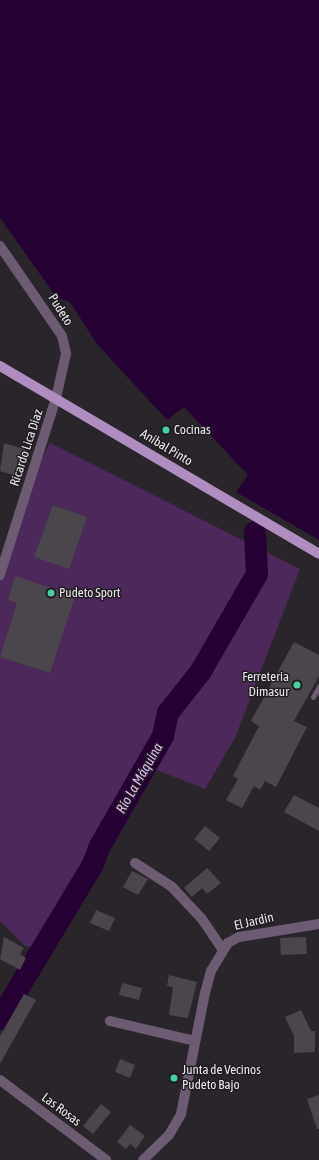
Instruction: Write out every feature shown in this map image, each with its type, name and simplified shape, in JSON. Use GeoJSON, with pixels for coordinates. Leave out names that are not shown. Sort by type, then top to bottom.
{"type":"FeatureCollection","features":[{"type":"Feature","properties":{"kind":"main road","name":"Aníbal Pinto"},"geometry":{"type":"LineString","coordinates":[[0,366],[319,554]]}},
{"type":"Feature","properties":{"kind":"street","name":"Pudeto"},"geometry":{"type":"LineString","coordinates":[[0,246],[62,336],[66,360],[56,398]]}},
{"type":"Feature","properties":{"kind":"street","name":"Ricardo Lica Díaz"},"geometry":{"type":"LineString","coordinates":[[0,575],[56,398]]}},
{"type":"Feature","properties":{"kind":"street"},"geometry":{"type":"LineString","coordinates":[[135,863],[171,886],[202,919],[223,950]]}},
{"type":"Feature","properties":{"kind":"street","name":"El Jardín"},"geometry":{"type":"LineString","coordinates":[[148,1158],[176,1126],[211,971],[223,950],[239,937],[319,924]]}},
{"type":"Feature","properties":{"kind":"street"},"geometry":{"type":"LineString","coordinates":[[110,1021],[195,1041]]}},
{"type":"Feature","properties":{"kind":"street","name":"Las Rosas"},"geometry":{"type":"LineString","coordinates":[[0,1080],[106,1160]]}},
{"type":"Feature","properties":{"kind":"lane"},"geometry":{"type":"LineString","coordinates":[[313,697],[319,686]]}},
{"type":"Feature","properties":{"kind":"shaded area"},"geometry":{"type":"Polygon","coordinates":[[[0,0],[319,0],[319,540],[236,492],[248,475],[184,407],[167,420],[97,344],[70,302],[57,298],[0,218],[0,0]]]}},
{"type":"Feature","properties":{"kind":"shaded area"},"geometry":{"type":"Polygon","coordinates":[[[50,443],[300,569],[235,738],[205,789],[154,769],[53,949],[25,946],[0,921],[0,568],[28,485],[50,443]]]}},
{"type":"Feature","properties":{"kind":"building"},"geometry":{"type":"Polygon","coordinates":[[[4,443],[24,449],[16,476],[0,471],[4,443]]]}},
{"type":"Feature","properties":{"kind":"building"},"geometry":{"type":"Polygon","coordinates":[[[53,505],[87,517],[69,569],[34,557],[53,505]]]}},
{"type":"Feature","properties":{"kind":"building"},"geometry":{"type":"Polygon","coordinates":[[[15,576],[75,596],[50,673],[0,657],[17,603],[8,600],[15,576]]]}},
{"type":"Feature","properties":{"kind":"building"},"geometry":{"type":"Polygon","coordinates":[[[294,642],[319,655],[319,676],[294,721],[307,727],[276,787],[265,781],[260,790],[254,786],[242,808],[226,800],[238,779],[233,776],[259,726],[251,721],[294,642]]]}},
{"type":"Feature","properties":{"kind":"building"},"geometry":{"type":"Polygon","coordinates":[[[294,795],[319,808],[319,831],[284,812],[294,795]]]}},
{"type":"Feature","properties":{"kind":"building"},"geometry":{"type":"Polygon","coordinates":[[[205,826],[220,838],[209,851],[194,839],[205,826]]]}},
{"type":"Feature","properties":{"kind":"building"},"geometry":{"type":"Polygon","coordinates":[[[207,868],[221,883],[207,894],[202,888],[192,897],[184,888],[207,868]]]}},
{"type":"Feature","properties":{"kind":"building"},"geometry":{"type":"Polygon","coordinates":[[[132,871],[148,879],[138,895],[123,887],[132,871]]]}},
{"type":"Feature","properties":{"kind":"building"},"geometry":{"type":"Polygon","coordinates":[[[96,910],[115,918],[109,931],[90,923],[96,910]]]}},
{"type":"Feature","properties":{"kind":"building"},"geometry":{"type":"Polygon","coordinates":[[[4,937],[24,948],[20,954],[26,958],[20,970],[0,959],[4,937]]]}},
{"type":"Feature","properties":{"kind":"building"},"geometry":{"type":"Polygon","coordinates":[[[306,937],[307,954],[281,955],[280,938],[306,937]]]}},
{"type":"Feature","properties":{"kind":"building"},"geometry":{"type":"Polygon","coordinates":[[[169,975],[197,982],[188,1018],[169,1015],[173,987],[167,986],[169,975]]]}},
{"type":"Feature","properties":{"kind":"building"},"geometry":{"type":"Polygon","coordinates":[[[122,983],[142,988],[139,1000],[119,995],[122,983]]]}},
{"type":"Feature","properties":{"kind":"building"},"geometry":{"type":"Polygon","coordinates":[[[24,994],[36,1000],[0,1064],[0,1036],[24,994]]]}},
{"type":"Feature","properties":{"kind":"building"},"geometry":{"type":"Polygon","coordinates":[[[301,1010],[311,1031],[315,1031],[315,1052],[294,1053],[294,1036],[285,1017],[301,1010]]]}},
{"type":"Feature","properties":{"kind":"building"},"geometry":{"type":"Polygon","coordinates":[[[120,1059],[135,1065],[130,1078],[115,1072],[120,1059]]]}},
{"type":"Feature","properties":{"kind":"building"},"geometry":{"type":"Polygon","coordinates":[[[319,1095],[319,1129],[317,1129],[307,1099],[319,1095]]]}},
{"type":"Feature","properties":{"kind":"building"},"geometry":{"type":"Polygon","coordinates":[[[101,1104],[111,1112],[93,1134],[83,1126],[101,1104]]]}},
{"type":"Feature","properties":{"kind":"building"},"geometry":{"type":"Polygon","coordinates":[[[130,1125],[145,1136],[136,1149],[130,1144],[126,1149],[117,1142],[130,1125]]]}},
{"type":"Feature","properties":{"kind":"waterway","name":"Río La Máquina"},"geometry":{"type":"LineString","coordinates":[[0,1019],[93,864],[100,846],[163,736],[168,713],[201,671],[257,574],[255,532]]}},
{"type":"Feature","properties":{"kind":"place","name":"Cocinas"},"geometry":{"type":"Point","coordinates":[166,430]}},
{"type":"Feature","properties":{"kind":"place","name":"Pudeto Sport"},"geometry":{"type":"Point","coordinates":[51,593]}},
{"type":"Feature","properties":{"kind":"place","name":"Ferreteria Dimasur"},"geometry":{"type":"Point","coordinates":[297,685]}},
{"type":"Feature","properties":{"kind":"place","name":"Junta de Vecinos Pudeto Bajo"},"geometry":{"type":"Point","coordinates":[174,1078]}}]}
